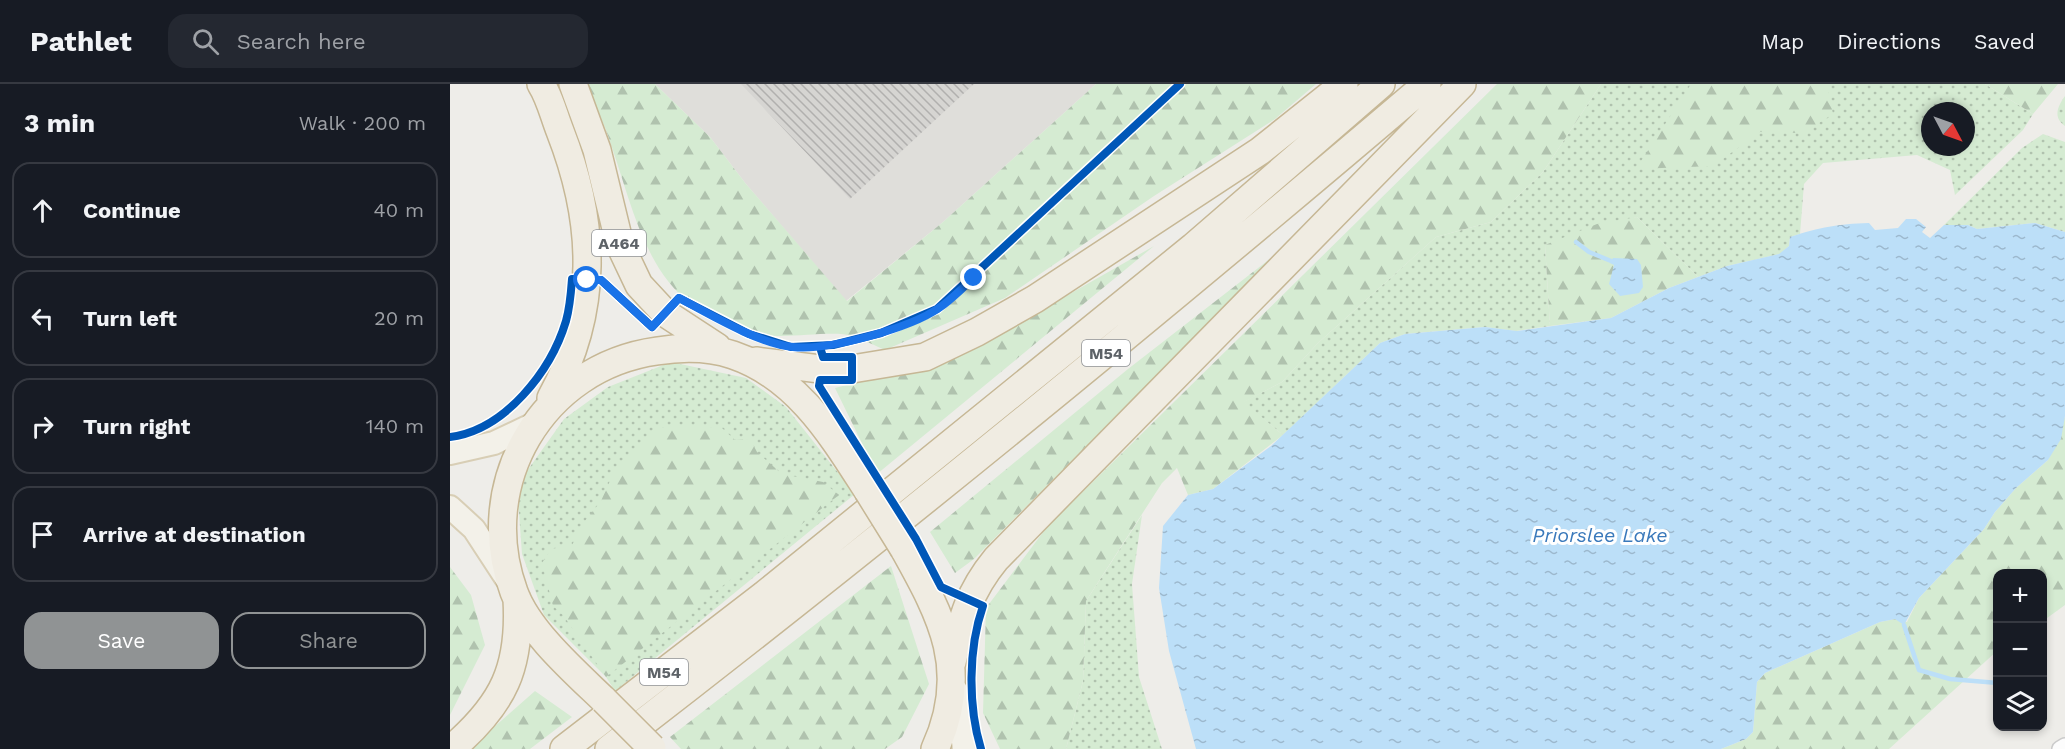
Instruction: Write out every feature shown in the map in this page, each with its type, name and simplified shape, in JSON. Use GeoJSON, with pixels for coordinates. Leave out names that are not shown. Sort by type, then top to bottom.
{"type":"FeatureCollection","features":[{"type":"Feature","properties":{"kind":"highway","name":"A464"},"geometry":{"type":"LineString","coordinates":[[539,418],[567,366],[577,338],[584,311],[588,263],[582,204],[571,159],[541,84]]}},
{"type":"Feature","properties":{"kind":"highway","name":"A464"},"geometry":{"type":"LineString","coordinates":[[573,84],[597,150],[620,245],[639,285],[658,307],[678,324],[737,357]]}},
{"type":"Feature","properties":{"kind":"highway"},"geometry":{"type":"LineString","coordinates":[[451,749],[466,737],[496,701],[512,669],[518,639],[515,595],[507,568],[502,517],[511,473],[539,418],[574,385],[594,372],[641,353],[678,348],[820,369],[844,369],[925,357],[977,332],[1045,292],[1260,151],[1344,84]]}},
{"type":"Feature","properties":{"kind":"highway","name":"M54"},"geometry":{"type":"LineString","coordinates":[[564,749],[765,596],[1184,255],[1381,84]]}},
{"type":"Feature","properties":{"kind":"highway","name":"M54"},"geometry":{"type":"LineString","coordinates":[[609,749],[781,616],[1200,277],[1426,84]]}},
{"type":"Feature","properties":{"kind":"highway"},"geometry":{"type":"LineString","coordinates":[[935,749],[948,707],[953,667],[969,599],[980,578],[996,559],[1462,84]]}},
{"type":"Feature","properties":{"kind":"highway"},"geometry":{"type":"LineString","coordinates":[[737,357],[777,379],[811,408],[868,491],[904,549],[941,620],[953,667]]}},
{"type":"Feature","properties":{"kind":"highway"},"geometry":{"type":"LineString","coordinates":[[515,595],[544,639],[652,748]]}},
{"type":"Feature","properties":{"kind":"main road"},"geometry":{"type":"LineString","coordinates":[[450,453],[494,443],[539,418]]}},
{"type":"Feature","properties":{"kind":"main road"},"geometry":{"type":"LineString","coordinates":[[450,507],[486,544],[515,595]]}},
{"type":"Feature","properties":{"kind":"main road"},"geometry":{"type":"LineString","coordinates":[[953,667],[964,749]]}},
{"type":"Feature","properties":{"kind":"street"},"geometry":{"type":"LineString","coordinates":[[2060,749],[2065,746]]}},
{"type":"Feature","properties":{"kind":"shaded area"},"geometry":{"type":"Polygon","coordinates":[[[655,84],[1096,84],[943,222],[846,301],[746,184],[710,137],[655,84]]]}},
{"type":"Feature","properties":{"kind":"green space"},"geometry":{"type":"Polygon","coordinates":[[[585,84],[655,84],[710,137],[746,184],[847,301],[943,222],[1096,84],[1316,84],[1275,119],[1154,196],[1005,298],[885,350],[844,334],[765,335],[726,324],[695,307],[672,286],[654,260],[640,231],[599,112],[585,84]]]}},
{"type":"Feature","properties":{"kind":"green space"},"geometry":{"type":"Polygon","coordinates":[[[1497,84],[1601,84],[1543,172],[1491,222],[1436,237],[1318,343],[1282,382],[1244,402],[1283,435],[1213,489],[1188,495],[1177,468],[1162,483],[1086,601],[1083,681],[1066,749],[1000,749],[983,713],[986,608],[1047,527],[1497,84]]]}},
{"type":"Feature","properties":{"kind":"green space"},"geometry":{"type":"Polygon","coordinates":[[[1601,84],[1985,84],[2033,114],[2023,130],[1955,195],[1950,170],[1917,155],[1823,163],[1804,184],[1800,234],[1790,237],[1789,246],[1780,254],[1727,266],[1698,277],[1637,217],[1545,245],[1550,326],[1516,331],[1485,327],[1405,334],[1380,343],[1283,435],[1243,402],[1282,382],[1318,343],[1436,237],[1491,222],[1543,172],[1601,84]]]}},
{"type":"Feature","properties":{"kind":"green space"},"geometry":{"type":"Polygon","coordinates":[[[1691,84],[1827,84],[1833,114],[1803,133],[1760,132],[1713,166],[1636,169],[1691,84]]]}},
{"type":"Feature","properties":{"kind":"green space"},"geometry":{"type":"Polygon","coordinates":[[[1985,84],[2058,84],[2033,114],[1985,84]]]}},
{"type":"Feature","properties":{"kind":"green space"},"geometry":{"type":"Polygon","coordinates":[[[2065,96],[2065,126],[2059,119],[2058,112],[2065,96]]]}},
{"type":"Feature","properties":{"kind":"green space"},"geometry":{"type":"Polygon","coordinates":[[[2043,134],[2065,142],[2065,232],[2035,223],[1977,229],[1968,225],[1944,225],[2022,148],[2043,134]]]}},
{"type":"Feature","properties":{"kind":"green space"},"geometry":{"type":"Polygon","coordinates":[[[1637,217],[1698,277],[1669,288],[1611,318],[1550,326],[1545,245],[1597,224],[1637,217]]]}},
{"type":"Feature","properties":{"kind":"green space"},"geometry":{"type":"Polygon","coordinates":[[[1154,246],[877,474],[835,388],[937,362],[980,345],[1154,246]]]}},
{"type":"Feature","properties":{"kind":"green space"},"geometry":{"type":"Polygon","coordinates":[[[1280,251],[974,559],[955,573],[930,532],[1128,369],[1280,251]]]}},
{"type":"Feature","properties":{"kind":"green space"},"geometry":{"type":"Polygon","coordinates":[[[671,362],[746,378],[786,407],[855,494],[615,691],[606,677],[544,615],[522,554],[517,485],[564,419],[608,387],[671,362]]]}},
{"type":"Feature","properties":{"kind":"green space"},"geometry":{"type":"Polygon","coordinates":[[[2065,416],[2065,605],[2047,618],[2047,569],[1993,569],[1993,655],[1889,749],[1721,749],[1746,739],[1753,732],[1757,682],[1765,673],[1880,622],[1895,619],[1907,622],[1919,598],[1984,529],[2016,488],[2048,460],[2065,416]]]}},
{"type":"Feature","properties":{"kind":"green space"},"geometry":{"type":"Polygon","coordinates":[[[690,426],[722,428],[735,440],[750,439],[757,452],[782,474],[823,482],[839,495],[606,677],[563,615],[553,606],[542,563],[551,549],[572,545],[585,521],[601,501],[613,474],[656,428],[690,426]]]}},
{"type":"Feature","properties":{"kind":"green space"},"geometry":{"type":"Polygon","coordinates":[[[1142,515],[1132,584],[1139,677],[1162,749],[1066,749],[1083,681],[1086,601],[1142,515]]]}},
{"type":"Feature","properties":{"kind":"green space"},"geometry":{"type":"Polygon","coordinates":[[[891,566],[929,684],[902,737],[885,749],[681,749],[670,737],[891,566]]]}},
{"type":"Feature","properties":{"kind":"green space"},"geometry":{"type":"Polygon","coordinates":[[[450,567],[471,595],[485,645],[450,715],[450,567]]]}},
{"type":"Feature","properties":{"kind":"green space"},"geometry":{"type":"Polygon","coordinates":[[[535,691],[572,717],[530,749],[469,749],[535,691]]]}},
{"type":"Feature","properties":{"kind":"water","name":"Priorslee Lake"},"geometry":{"type":"Polygon","coordinates":[[[1906,219],[1916,219],[1926,227],[1922,232],[1930,238],[1944,225],[1968,225],[1977,229],[2035,223],[2065,232],[2065,416],[2061,439],[2048,460],[2016,488],[1984,529],[1919,598],[1904,625],[1895,619],[1880,622],[1765,673],[1757,682],[1753,732],[1746,739],[1721,749],[1196,749],[1169,651],[1159,588],[1163,526],[1188,495],[1213,489],[1271,446],[1380,343],[1405,334],[1485,327],[1517,331],[1611,318],[1669,288],[1727,266],[1779,254],[1789,246],[1790,237],[1820,228],[1848,224],[1869,223],[1875,230],[1898,228],[1906,219]]]}},
{"type":"Feature","properties":{"kind":"water"},"geometry":{"type":"Polygon","coordinates":[[[1613,258],[1637,259],[1641,265],[1643,287],[1639,293],[1620,296],[1609,284],[1614,265],[1610,263],[1613,258]]]}},
{"type":"Feature","properties":{"kind":"building"},"geometry":{"type":"Polygon","coordinates":[[[741,84],[974,84],[850,199],[741,84]]]}},
{"type":"Feature","properties":{"kind":"waterway"},"geometry":{"type":"LineString","coordinates":[[1576,242],[1589,252],[1611,261]]}},
{"type":"Feature","properties":{"kind":"waterway"},"geometry":{"type":"LineString","coordinates":[[1904,625],[1919,670],[1950,679],[1993,683]]}},
{"type":"Feature","properties":{"kind":"cycle path"},"geometry":{"type":"LineString","coordinates":[[450,437],[470,432],[489,423],[507,410],[537,378],[559,340],[566,321],[572,279],[601,280],[652,327],[679,298],[749,334],[791,347],[833,345],[881,333],[937,309],[1180,84]]}},
{"type":"Feature","properties":{"kind":"cycle path"},"geometry":{"type":"LineString","coordinates":[[820,347],[823,357],[852,357],[852,380],[820,380],[819,386],[916,539],[941,587],[983,606],[972,659],[972,696],[981,749]]}},
{"type":"Feature","properties":{"kind":"route"},"geometry":{"type":"LineString","coordinates":[[587,280],[601,280],[652,327],[679,298],[749,333],[791,347],[820,347],[881,333],[938,309],[974,278]]}}]}
